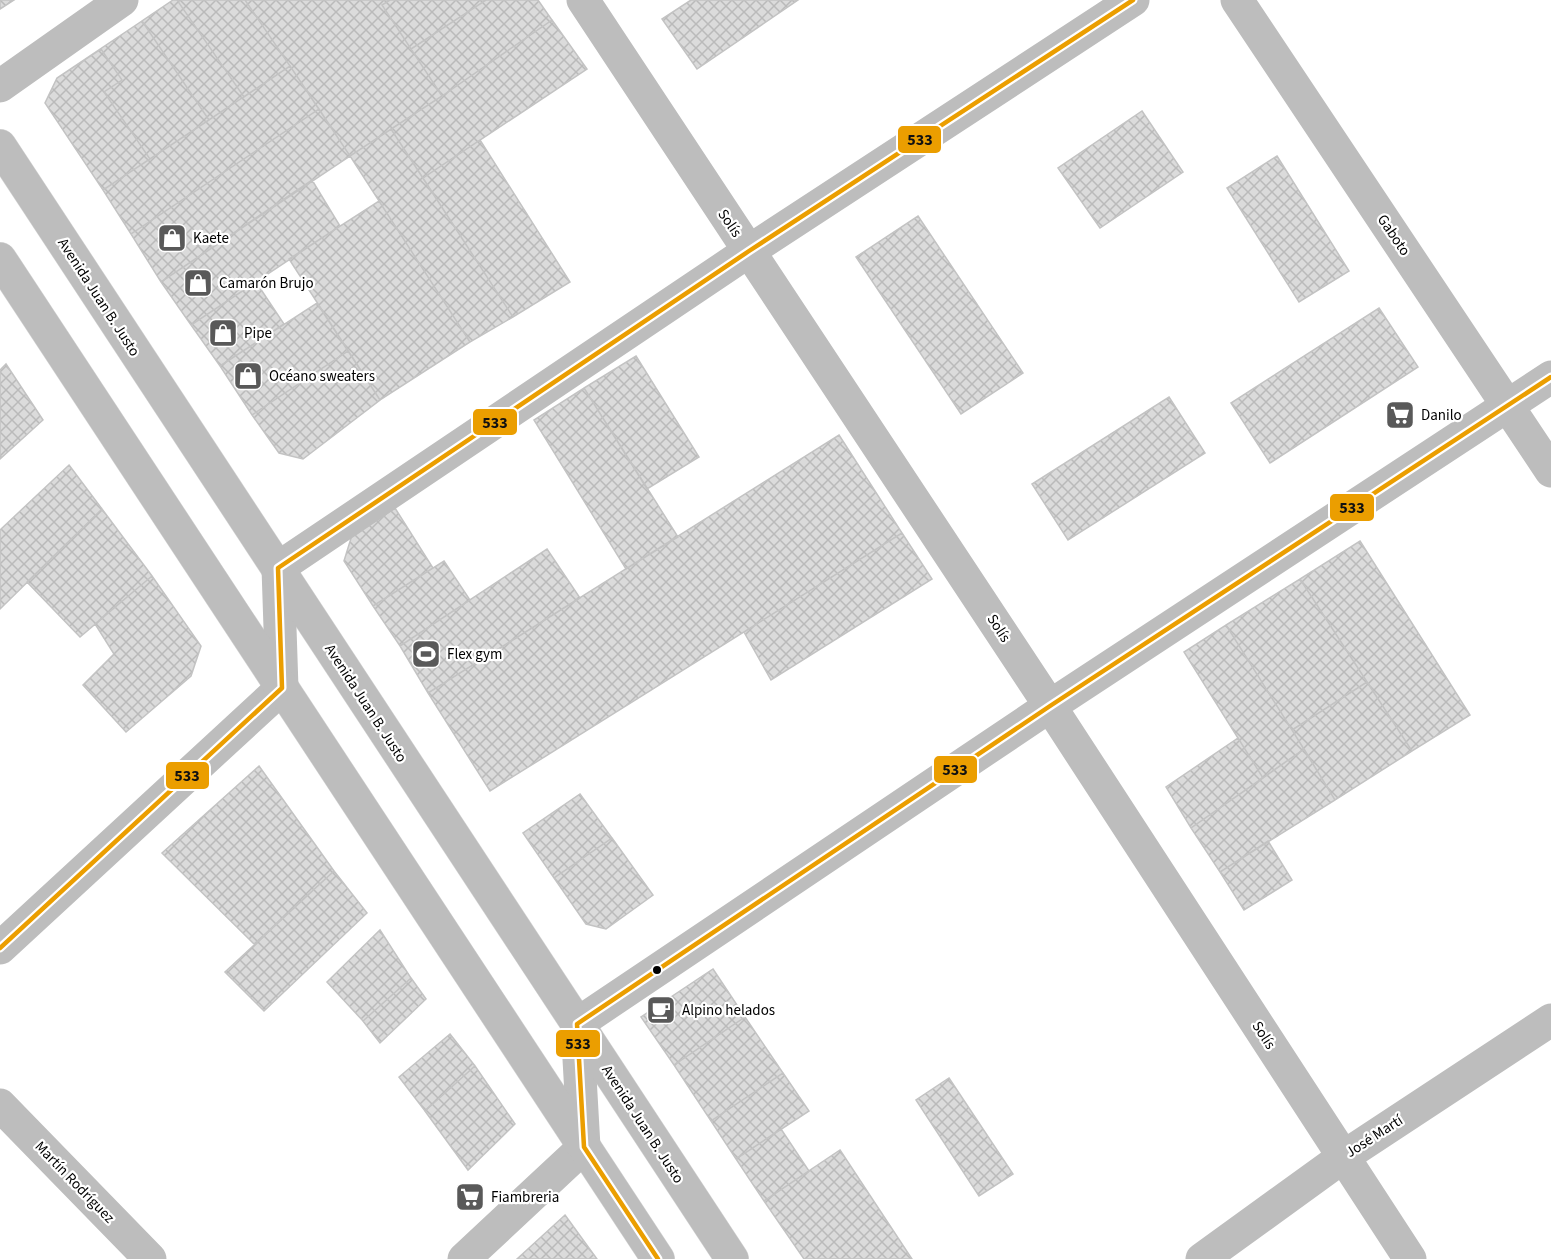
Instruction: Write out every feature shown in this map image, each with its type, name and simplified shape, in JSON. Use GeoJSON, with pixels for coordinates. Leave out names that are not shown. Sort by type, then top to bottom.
{"type":"FeatureCollection","features":[{"type":"Feature","properties":{"kind":"street"},"geometry":{"type":"LineString","coordinates":[[0,86],[122,0]]}},
{"type":"Feature","properties":{"kind":"street","name":"Solís"},"geometry":{"type":"LineString","coordinates":[[583,0],[1050,706],[1410,1259]]}},
{"type":"Feature","properties":{"kind":"street"},"geometry":{"type":"LineString","coordinates":[[0,948],[282,688],[278,568],[749,251],[1133,0]]}},
{"type":"Feature","properties":{"kind":"street","name":"Gaboto"},"geometry":{"type":"LineString","coordinates":[[1237,0],[1551,471]]}},
{"type":"Feature","properties":{"kind":"street","name":"Avenida Juan B. Justo"},"geometry":{"type":"LineString","coordinates":[[0,146],[732,1259]]}},
{"type":"Feature","properties":{"kind":"street"},"geometry":{"type":"LineString","coordinates":[[0,259],[658,1259]]}},
{"type":"Feature","properties":{"kind":"street"},"geometry":{"type":"LineString","coordinates":[[584,1147],[577,1024],[1050,706],[1551,377]]}},
{"type":"Feature","properties":{"kind":"street","name":"José Martí"},"geometry":{"type":"LineString","coordinates":[[1202,1259],[1343,1157],[1551,1020]]}},
{"type":"Feature","properties":{"kind":"street","name":"Martín Rodríguez"},"geometry":{"type":"LineString","coordinates":[[0,1105],[150,1259]]}},
{"type":"Feature","properties":{"kind":"street"},"geometry":{"type":"LineString","coordinates":[[464,1259],[584,1147]]}},
{"type":"Feature","properties":{"kind":"building"},"geometry":{"type":"Polygon","coordinates":[[[0,0],[14,0],[0,9],[0,0]]]}},
{"type":"Feature","properties":{"kind":"building"},"geometry":{"type":"Polygon","coordinates":[[[173,0],[390,0],[382,5],[442,96],[350,156],[290,66],[209,120],[142,21],[173,0]]]}},
{"type":"Feature","properties":{"kind":"building"},"geometry":{"type":"Polygon","coordinates":[[[177,0],[245,0],[290,66],[244,97],[177,0]]]}},
{"type":"Feature","properties":{"kind":"building"},"geometry":{"type":"Polygon","coordinates":[[[390,0],[486,0],[411,49],[382,5],[390,0]]]}},
{"type":"Feature","properties":{"kind":"building"},"geometry":{"type":"Polygon","coordinates":[[[486,0],[538,0],[552,20],[442,96],[411,49],[486,0]]]}},
{"type":"Feature","properties":{"kind":"building"},"geometry":{"type":"Polygon","coordinates":[[[691,0],[798,0],[697,69],[662,19],[691,0]]]}},
{"type":"Feature","properties":{"kind":"building"},"geometry":{"type":"Polygon","coordinates":[[[552,20],[587,69],[423,178],[391,129],[552,20]]]}},
{"type":"Feature","properties":{"kind":"building"},"geometry":{"type":"Polygon","coordinates":[[[142,21],[209,120],[103,190],[45,103],[57,78],[142,21]]]}},
{"type":"Feature","properties":{"kind":"building"},"geometry":{"type":"Polygon","coordinates":[[[101,49],[122,80],[104,92],[150,159],[103,190],[45,103],[57,78],[101,49]]]}},
{"type":"Feature","properties":{"kind":"building"},"geometry":{"type":"Polygon","coordinates":[[[290,66],[319,109],[131,234],[103,190],[290,66]]]}},
{"type":"Feature","properties":{"kind":"building"},"geometry":{"type":"Polygon","coordinates":[[[319,109],[350,156],[161,282],[131,234],[319,109]]]}},
{"type":"Feature","properties":{"kind":"building"},"geometry":{"type":"Polygon","coordinates":[[[1142,111],[1183,172],[1100,228],[1058,168],[1142,111]]]}},
{"type":"Feature","properties":{"kind":"building"},"geometry":{"type":"Polygon","coordinates":[[[391,129],[513,317],[470,342],[350,156],[391,129]]]}},
{"type":"Feature","properties":{"kind":"building"},"geometry":{"type":"Polygon","coordinates":[[[480,140],[570,282],[513,317],[423,178],[480,140]]]}},
{"type":"Feature","properties":{"kind":"building"},"geometry":{"type":"Polygon","coordinates":[[[1277,156],[1349,271],[1299,302],[1227,188],[1277,156]]]}},
{"type":"Feature","properties":{"kind":"building"},"geometry":{"type":"Polygon","coordinates":[[[312,180],[340,226],[191,325],[161,282],[312,180]]]}},
{"type":"Feature","properties":{"kind":"building"},"geometry":{"type":"Polygon","coordinates":[[[379,201],[470,342],[380,400],[289,259],[379,201]]]}},
{"type":"Feature","properties":{"kind":"building"},"geometry":{"type":"Polygon","coordinates":[[[918,216],[1023,373],[961,414],[856,257],[918,216]]]}},
{"type":"Feature","properties":{"kind":"building"},"geometry":{"type":"Polygon","coordinates":[[[256,282],[284,324],[220,366],[191,325],[256,282]]]}},
{"type":"Feature","properties":{"kind":"building"},"geometry":{"type":"Polygon","coordinates":[[[317,303],[348,351],[252,415],[220,366],[317,303]]]}},
{"type":"Feature","properties":{"kind":"building"},"geometry":{"type":"Polygon","coordinates":[[[1379,308],[1418,367],[1270,463],[1231,403],[1379,308]]]}},
{"type":"Feature","properties":{"kind":"building"},"geometry":{"type":"Polygon","coordinates":[[[348,351],[380,400],[303,459],[279,453],[252,415],[348,351]]]}},
{"type":"Feature","properties":{"kind":"building"},"geometry":{"type":"Polygon","coordinates":[[[636,356],[699,457],[647,489],[584,388],[636,356]]]}},
{"type":"Feature","properties":{"kind":"building"},"geometry":{"type":"Polygon","coordinates":[[[6,364],[43,420],[0,459],[0,370],[6,364]]]}},
{"type":"Feature","properties":{"kind":"building"},"geometry":{"type":"Polygon","coordinates":[[[584,388],[678,537],[626,569],[534,420],[584,388]]]}},
{"type":"Feature","properties":{"kind":"building"},"geometry":{"type":"Polygon","coordinates":[[[1169,397],[1205,453],[1068,540],[1032,484],[1169,397]]]}},
{"type":"Feature","properties":{"kind":"building"},"geometry":{"type":"Polygon","coordinates":[[[839,435],[902,533],[490,791],[428,693],[839,435]]]}},
{"type":"Feature","properties":{"kind":"building"},"geometry":{"type":"Polygon","coordinates":[[[69,465],[102,509],[0,609],[0,530],[69,465]]]}},
{"type":"Feature","properties":{"kind":"building"},"geometry":{"type":"Polygon","coordinates":[[[395,508],[433,568],[373,606],[344,561],[352,535],[395,508]]]}},
{"type":"Feature","properties":{"kind":"building"},"geometry":{"type":"Polygon","coordinates":[[[102,509],[152,576],[80,637],[27,582],[102,509]]]}},
{"type":"Feature","properties":{"kind":"building"},"geometry":{"type":"Polygon","coordinates":[[[902,533],[932,579],[771,680],[744,632],[902,533]]]}},
{"type":"Feature","properties":{"kind":"building"},"geometry":{"type":"Polygon","coordinates":[[[1360,541],[1470,715],[1412,751],[1300,579],[1360,541]]]}},
{"type":"Feature","properties":{"kind":"building"},"geometry":{"type":"Polygon","coordinates":[[[547,549],[580,598],[428,693],[400,646],[547,549]]]}},
{"type":"Feature","properties":{"kind":"building"},"geometry":{"type":"Polygon","coordinates":[[[444,561],[470,600],[400,646],[373,606],[444,561]]]}},
{"type":"Feature","properties":{"kind":"building"},"geometry":{"type":"Polygon","coordinates":[[[152,576],[201,646],[191,676],[126,732],[83,685],[114,654],[95,624],[152,576]]]}},
{"type":"Feature","properties":{"kind":"building"},"geometry":{"type":"Polygon","coordinates":[[[1300,579],[1367,682],[1292,730],[1226,625],[1300,579]]]}},
{"type":"Feature","properties":{"kind":"building"},"geometry":{"type":"Polygon","coordinates":[[[1226,625],[1304,749],[1263,778],[1184,652],[1226,625]]]}},
{"type":"Feature","properties":{"kind":"building"},"geometry":{"type":"Polygon","coordinates":[[[1367,682],[1412,751],[1335,800],[1292,730],[1367,682]]]}},
{"type":"Feature","properties":{"kind":"building"},"geometry":{"type":"Polygon","coordinates":[[[1238,738],[1263,778],[1191,828],[1166,787],[1238,738]]]}},
{"type":"Feature","properties":{"kind":"building"},"geometry":{"type":"Polygon","coordinates":[[[1304,749],[1335,800],[1220,872],[1191,828],[1304,749]]]}},
{"type":"Feature","properties":{"kind":"building"},"geometry":{"type":"Polygon","coordinates":[[[259,766],[334,871],[254,944],[162,853],[259,766]]]}},
{"type":"Feature","properties":{"kind":"building"},"geometry":{"type":"Polygon","coordinates":[[[580,794],[612,838],[554,878],[523,833],[580,794]]]}},
{"type":"Feature","properties":{"kind":"building"},"geometry":{"type":"Polygon","coordinates":[[[612,838],[653,895],[606,929],[586,924],[554,878],[612,838]]]}},
{"type":"Feature","properties":{"kind":"building"},"geometry":{"type":"Polygon","coordinates":[[[1268,841],[1292,880],[1244,910],[1220,872],[1268,841]]]}},
{"type":"Feature","properties":{"kind":"building"},"geometry":{"type":"Polygon","coordinates":[[[334,871],[367,913],[264,1011],[225,972],[334,871]]]}},
{"type":"Feature","properties":{"kind":"building"},"geometry":{"type":"Polygon","coordinates":[[[380,930],[411,978],[363,1021],[327,982],[380,930]]]}},
{"type":"Feature","properties":{"kind":"building"},"geometry":{"type":"Polygon","coordinates":[[[713,969],[745,1017],[674,1065],[641,1017],[713,969]]]}},
{"type":"Feature","properties":{"kind":"building"},"geometry":{"type":"Polygon","coordinates":[[[411,978],[426,999],[380,1043],[363,1021],[411,978]]]}},
{"type":"Feature","properties":{"kind":"building"},"geometry":{"type":"Polygon","coordinates":[[[745,1017],[783,1073],[711,1121],[674,1065],[745,1017]]]}},
{"type":"Feature","properties":{"kind":"building"},"geometry":{"type":"Polygon","coordinates":[[[450,1034],[475,1066],[425,1111],[399,1077],[450,1034]]]}},
{"type":"Feature","properties":{"kind":"building"},"geometry":{"type":"Polygon","coordinates":[[[475,1066],[515,1124],[468,1170],[425,1111],[475,1066]]]}},
{"type":"Feature","properties":{"kind":"building"},"geometry":{"type":"Polygon","coordinates":[[[783,1073],[809,1111],[736,1159],[711,1121],[783,1073]]]}},
{"type":"Feature","properties":{"kind":"building"},"geometry":{"type":"Polygon","coordinates":[[[949,1078],[1013,1174],[979,1196],[916,1100],[949,1078]]]}},
{"type":"Feature","properties":{"kind":"building"},"geometry":{"type":"Polygon","coordinates":[[[781,1129],[809,1171],[764,1201],[736,1159],[781,1129]]]}},
{"type":"Feature","properties":{"kind":"building"},"geometry":{"type":"Polygon","coordinates":[[[840,1150],[912,1259],[804,1259],[764,1201],[840,1150]]]}},
{"type":"Feature","properties":{"kind":"building"},"geometry":{"type":"Polygon","coordinates":[[[565,1215],[597,1259],[517,1259],[565,1215]]]}},
{"type":"Feature","properties":{"kind":"transit line","name":"533"},"geometry":{"type":"LineString","coordinates":[[0,948],[282,688],[278,568],[749,251],[1133,0]]}},
{"type":"Feature","properties":{"kind":"transit line","name":"533"},"geometry":{"type":"LineString","coordinates":[[658,1259],[584,1147],[577,1024],[1050,706],[1551,377]]}},
{"type":"Feature","properties":{"kind":"place","name":"Kaete"},"geometry":{"type":"Point","coordinates":[172,238]}},
{"type":"Feature","properties":{"kind":"place","name":"Camarón Brujo"},"geometry":{"type":"Point","coordinates":[198,283]}},
{"type":"Feature","properties":{"kind":"place","name":"Pipe"},"geometry":{"type":"Point","coordinates":[223,333]}},
{"type":"Feature","properties":{"kind":"place","name":"Océano sweaters"},"geometry":{"type":"Point","coordinates":[248,376]}},
{"type":"Feature","properties":{"kind":"place","name":"Danilo"},"geometry":{"type":"Point","coordinates":[1400,415]}},
{"type":"Feature","properties":{"kind":"place","name":"Flex gym"},"geometry":{"type":"Point","coordinates":[426,654]}},
{"type":"Feature","properties":{"kind":"place","name":"Alpino helados"},"geometry":{"type":"Point","coordinates":[661,1010]}},
{"type":"Feature","properties":{"kind":"place","name":"Fiambreria"},"geometry":{"type":"Point","coordinates":[470,1197]}}]}
